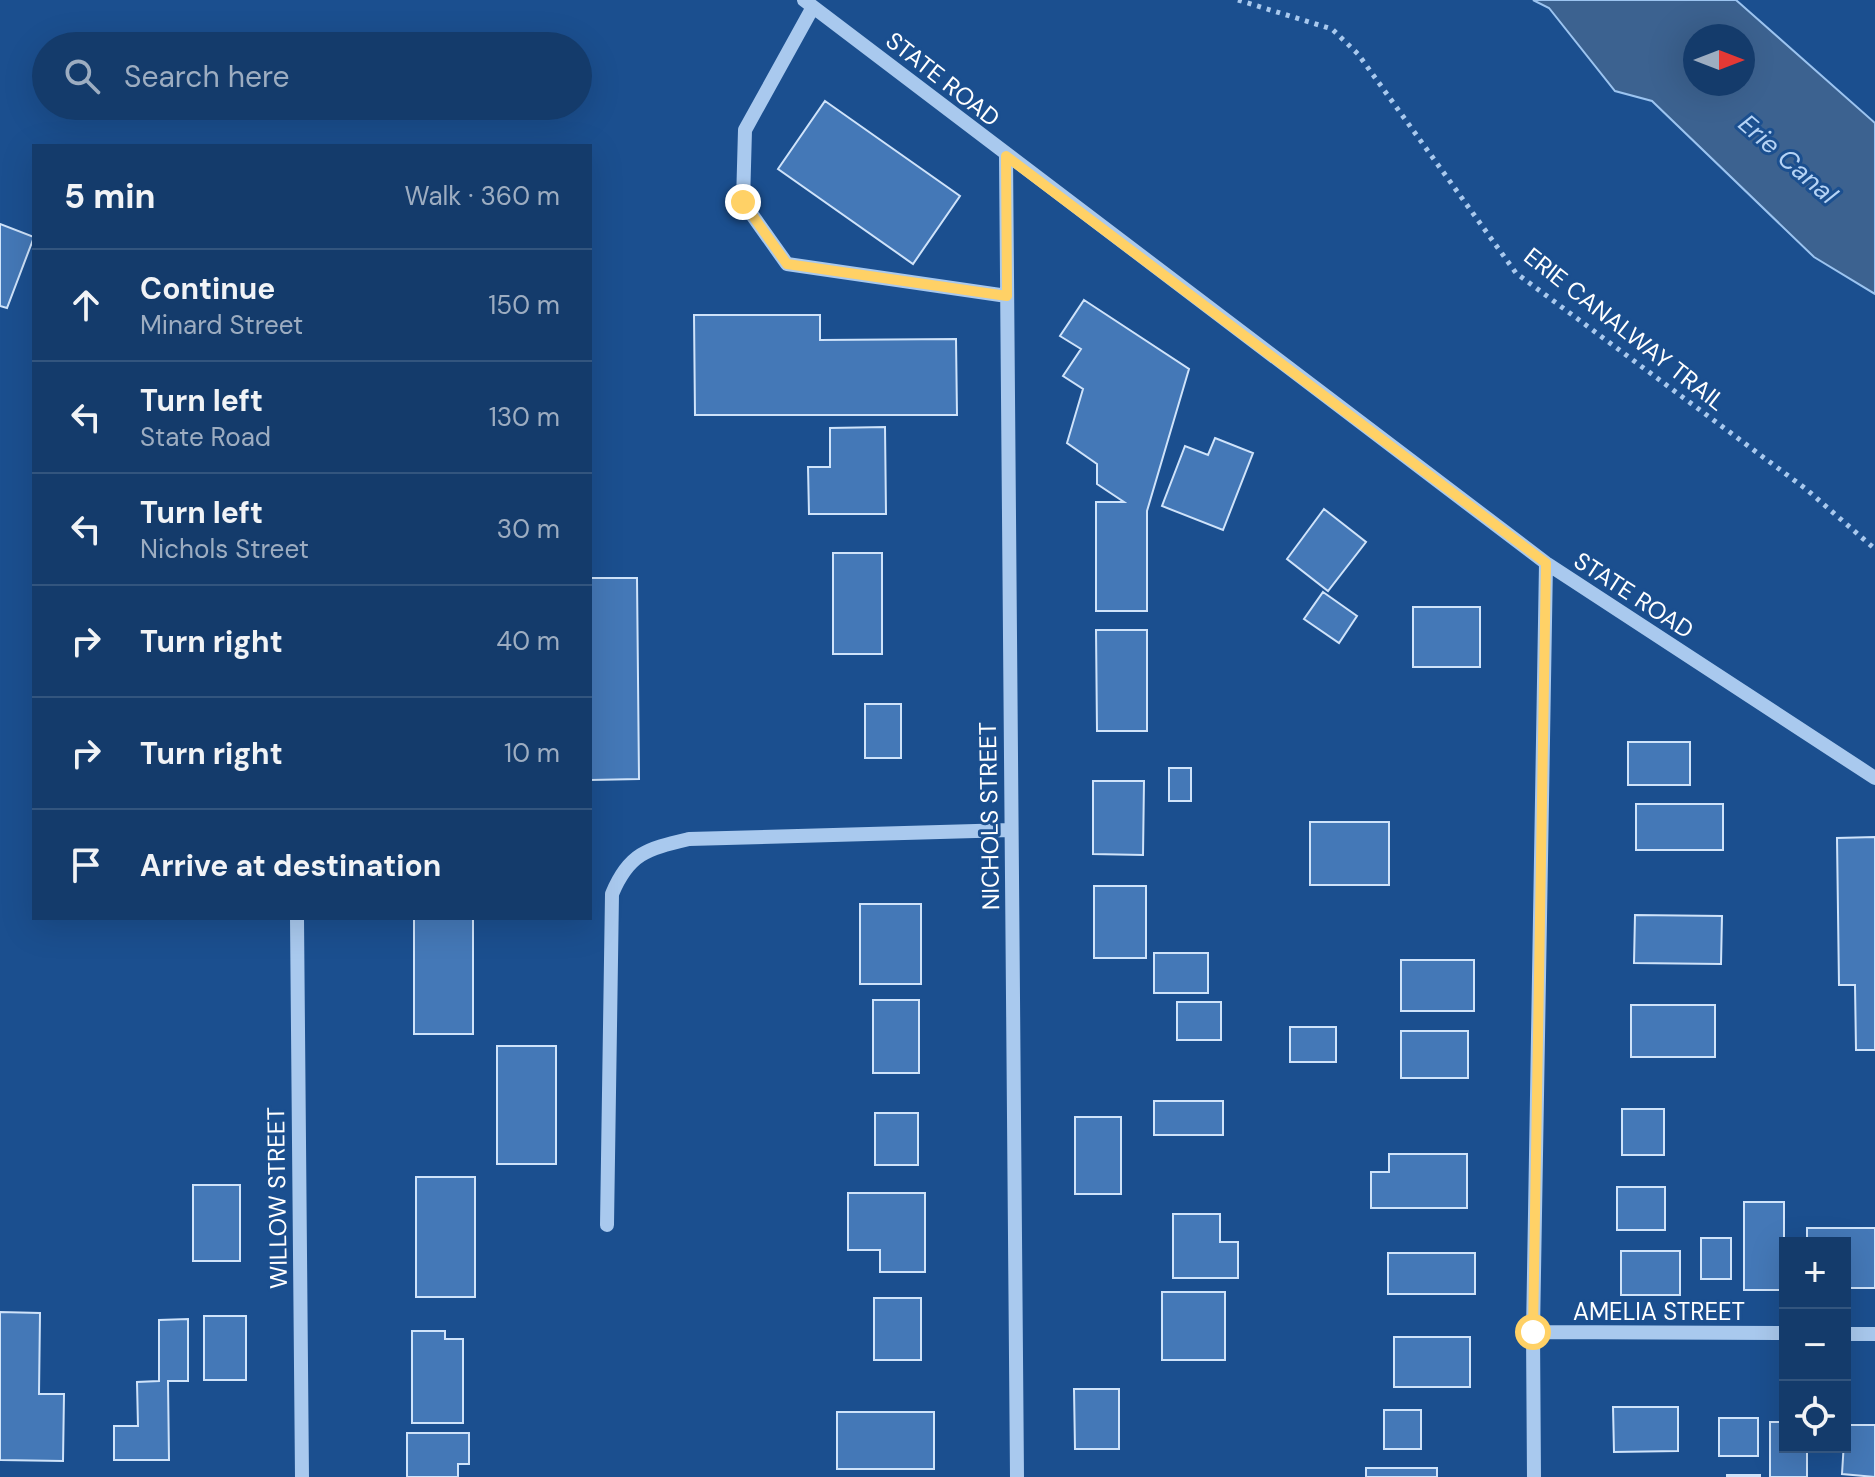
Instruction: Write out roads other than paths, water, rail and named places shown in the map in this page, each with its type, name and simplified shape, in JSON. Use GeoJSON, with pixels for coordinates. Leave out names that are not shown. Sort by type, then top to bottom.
{"type":"FeatureCollection","features":[{"type":"Feature","properties":{"kind":"street","name":"STATE ROAD"},"geometry":{"type":"LineString","coordinates":[[809,4],[1546,563],[1875,778]]}},
{"type":"Feature","properties":{"kind":"street"},"geometry":{"type":"LineString","coordinates":[[809,4],[745,130],[743,202],[787,264],[1007,296]]}},
{"type":"Feature","properties":{"kind":"street","name":"NICHOLS STREET"},"geometry":{"type":"LineString","coordinates":[[1006,156],[1017,1477]]}},
{"type":"Feature","properties":{"kind":"street"},"geometry":{"type":"LineString","coordinates":[[1534,1477],[1533,1332],[1546,563]]}},
{"type":"Feature","properties":{"kind":"street"},"geometry":{"type":"LineString","coordinates":[[607,1225],[612,894],[624,866],[655,847],[689,839],[1011,830]]}},
{"type":"Feature","properties":{"kind":"street","name":"WILLOW STREET"},"geometry":{"type":"LineString","coordinates":[[297,920],[302,1477]]}},
{"type":"Feature","properties":{"kind":"street","name":"AMELIA STREET"},"geometry":{"type":"LineString","coordinates":[[1533,1332],[1779,1333]]}},
{"type":"Feature","properties":{"kind":"street"},"geometry":{"type":"LineString","coordinates":[[1851,1334],[1875,1334]]}},
{"type":"Feature","properties":{"kind":"water","name":"Erie Canal"},"geometry":{"type":"Polygon","coordinates":[[[1533,0],[1736,0],[1875,123],[1875,294],[1814,257],[1652,101],[1615,91],[1549,8],[1533,0]]]}}]}
